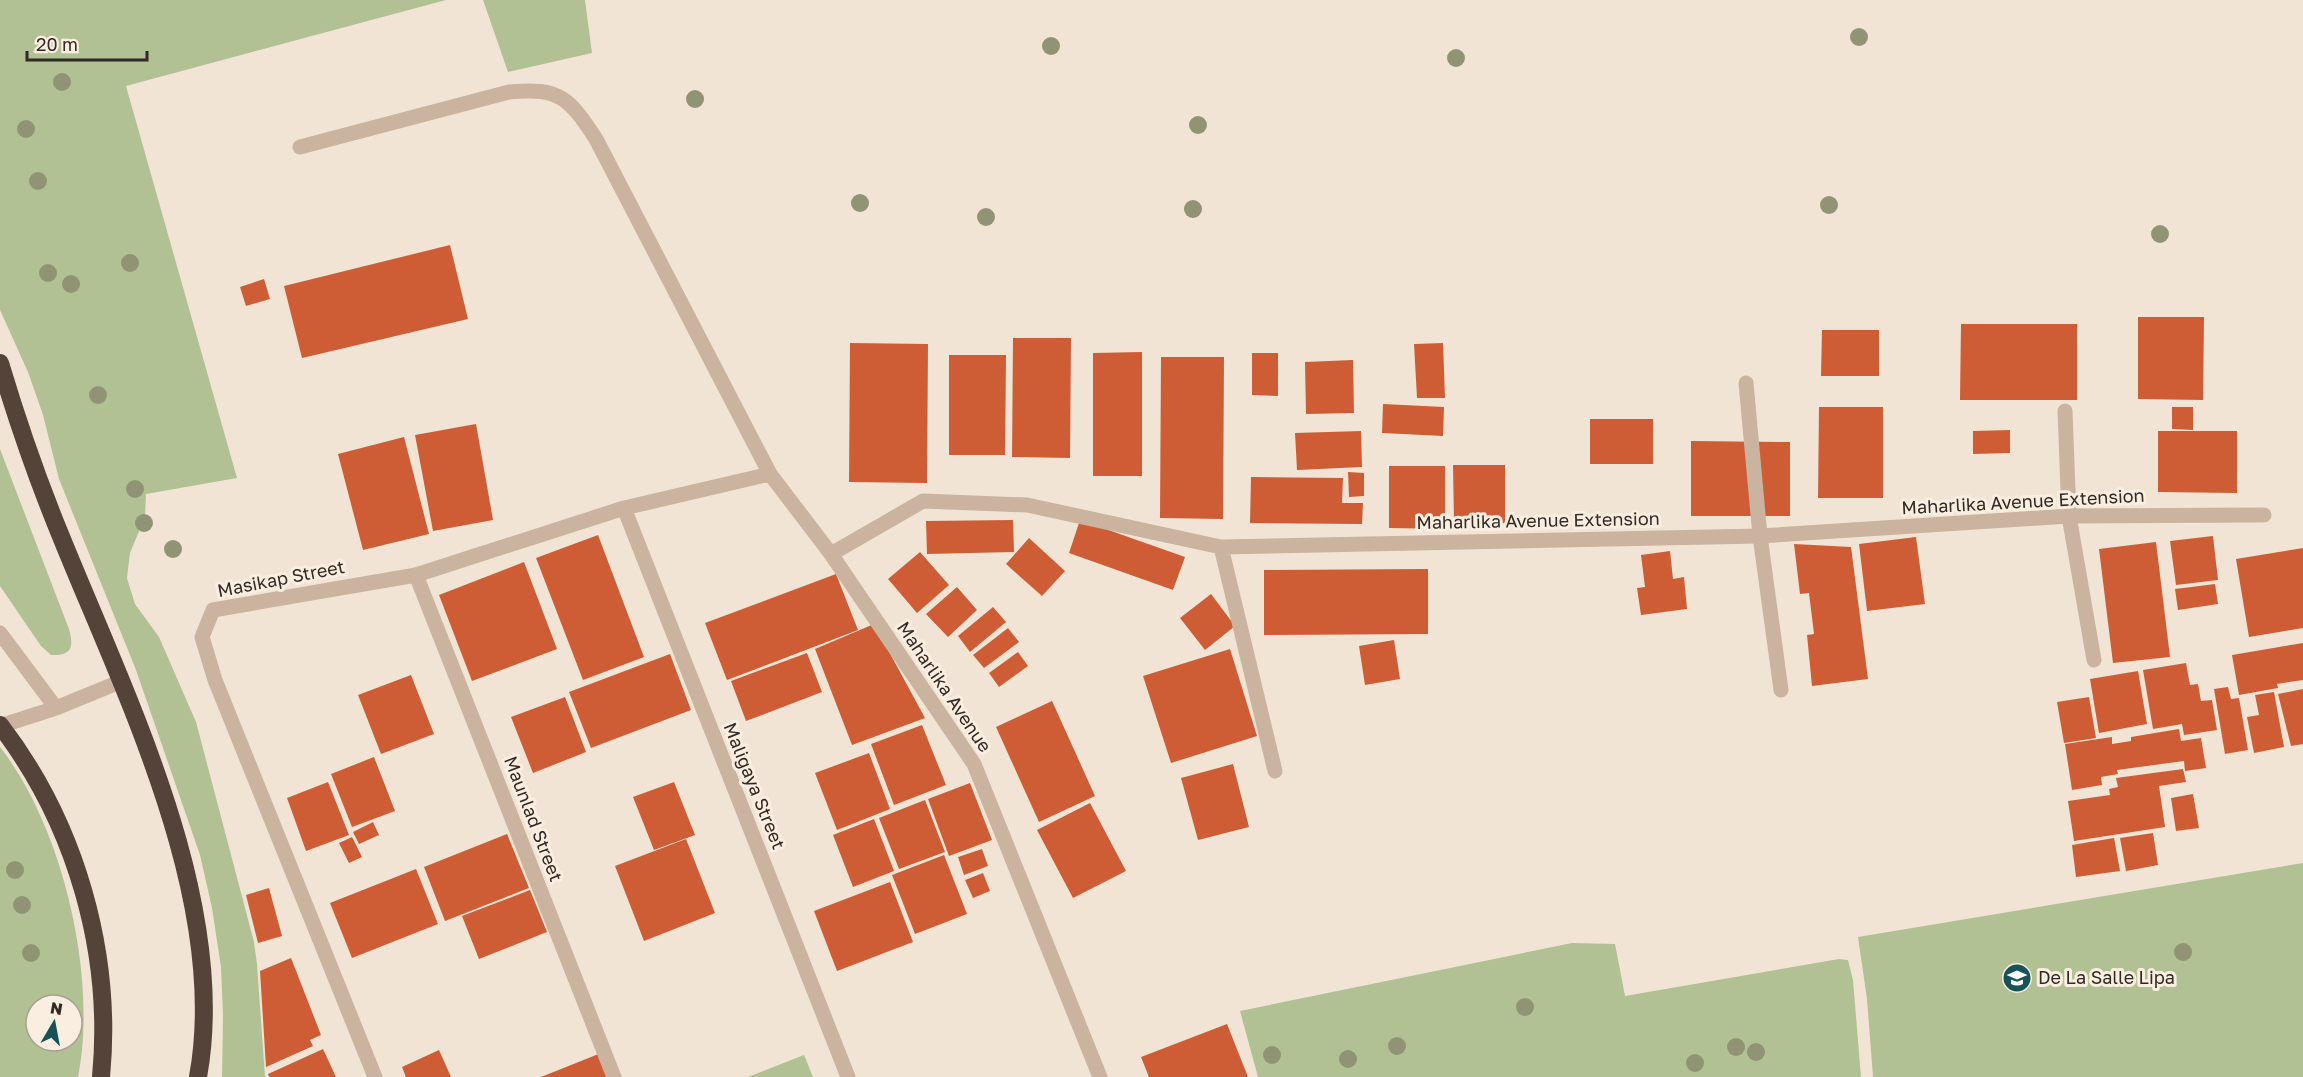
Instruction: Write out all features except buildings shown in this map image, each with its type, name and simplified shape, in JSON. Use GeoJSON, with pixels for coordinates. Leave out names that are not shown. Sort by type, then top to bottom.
{"type":"FeatureCollection","features":[{"type":"Feature","properties":{"kind":"highway"},"geometry":{"type":"LineString","coordinates":[[0,363],[33,465],[122,681],[160,787],[188,884],[199,938],[203,986],[203,1031],[198,1077]]}},
{"type":"Feature","properties":{"kind":"highway"},"geometry":{"type":"LineString","coordinates":[[0,725],[24,758],[49,802],[79,873],[101,988],[103,1030],[101,1077]]}},
{"type":"Feature","properties":{"kind":"street","name":"Maharlika Avenue"},"geometry":{"type":"LineString","coordinates":[[300,147],[509,92],[533,90],[548,92],[564,98],[579,114],[596,139],[770,474],[831,554],[974,764],[1100,1077]]}},
{"type":"Feature","properties":{"kind":"street"},"geometry":{"type":"LineString","coordinates":[[1746,383],[1760,536],[1781,690]]}},
{"type":"Feature","properties":{"kind":"street"},"geometry":{"type":"LineString","coordinates":[[2065,411],[2069,516],[2094,660]]}},
{"type":"Feature","properties":{"kind":"street","name":"Masikap Street"},"geometry":{"type":"LineString","coordinates":[[375,1077],[215,680],[202,637],[213,610],[416,575],[624,508],[770,474]]}},
{"type":"Feature","properties":{"kind":"street","name":"Maharlika Avenue Extension"},"geometry":{"type":"LineString","coordinates":[[831,554],[923,501],[1027,505],[1221,547],[1760,536],[2069,516],[2264,515]]}},
{"type":"Feature","properties":{"kind":"street","name":"Maligaya Street"},"geometry":{"type":"LineString","coordinates":[[624,508],[848,1077]]}},
{"type":"Feature","properties":{"kind":"street"},"geometry":{"type":"LineString","coordinates":[[1221,547],[1275,771]]}},
{"type":"Feature","properties":{"kind":"street","name":"Maunlad Street"},"geometry":{"type":"LineString","coordinates":[[416,575],[614,1077]]}},
{"type":"Feature","properties":{"kind":"street"},"geometry":{"type":"LineString","coordinates":[[0,633],[56,708]]}},
{"type":"Feature","properties":{"kind":"street"},"geometry":{"type":"LineString","coordinates":[[0,725],[56,708],[122,681]]}},
{"type":"Feature","properties":{"kind":"green space"},"geometry":{"type":"Polygon","coordinates":[[[0,0],[446,0],[126,86],[237,478],[146,494],[145,517],[130,553],[127,578],[135,604],[159,637],[196,722],[254,942],[265,1077],[222,1077],[221,967],[212,908],[200,855],[136,670],[59,479],[43,415],[28,372],[0,310],[0,0]]]}},
{"type":"Feature","properties":{"kind":"green space"},"geometry":{"type":"Polygon","coordinates":[[[483,0],[585,0],[592,53],[508,72],[483,0]]]}},
{"type":"Feature","properties":{"kind":"green space"},"geometry":{"type":"Polygon","coordinates":[[[0,449],[69,629],[71,645],[70,649],[63,654],[51,655],[41,646],[0,586],[0,449]]]}},
{"type":"Feature","properties":{"kind":"green space"},"geometry":{"type":"Polygon","coordinates":[[[0,747],[22,780],[42,818],[58,860],[79,950],[83,993],[24,993],[24,1053],[81,1053],[78,1077],[0,1077],[0,747]]]}},
{"type":"Feature","properties":{"kind":"green space"},"geometry":{"type":"Polygon","coordinates":[[[2303,863],[2303,1077],[1873,1077],[1867,999],[1858,937],[2303,863]]]}},
{"type":"Feature","properties":{"kind":"green space"},"geometry":{"type":"Polygon","coordinates":[[[1572,943],[1615,944],[1625,996],[1839,959],[1848,960],[1853,980],[1861,1077],[1258,1077],[1240,1011],[1572,943]]]}},
{"type":"Feature","properties":{"kind":"green space"},"geometry":{"type":"Polygon","coordinates":[[[804,1055],[813,1077],[748,1077],[804,1055]]]}},
{"type":"Feature","properties":{"kind":"place","name":"De La Salle Lipa"},"geometry":{"type":"Point","coordinates":[2017,978]}}]}
